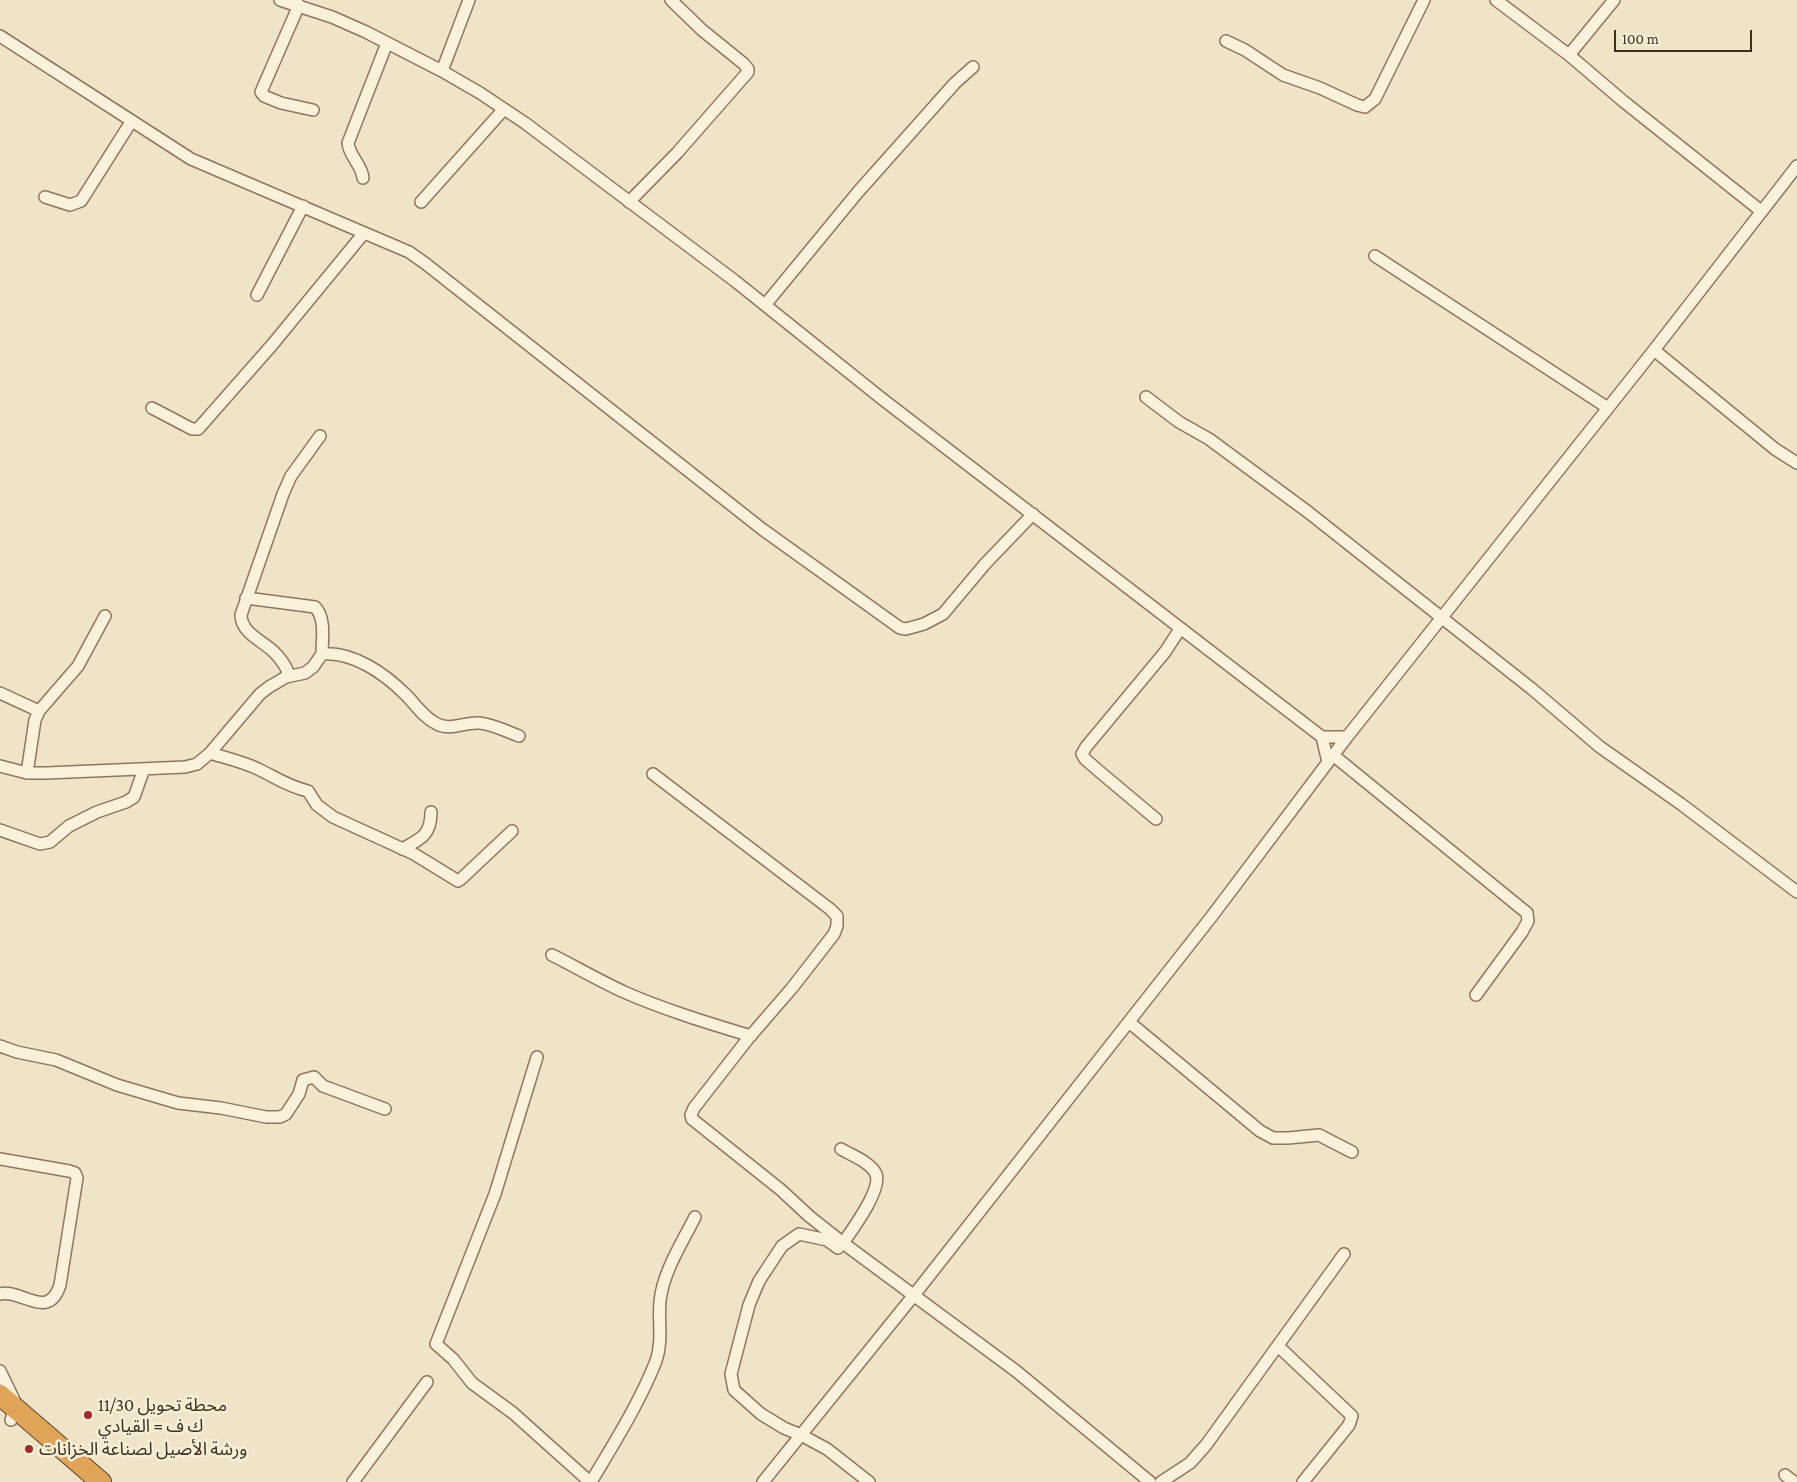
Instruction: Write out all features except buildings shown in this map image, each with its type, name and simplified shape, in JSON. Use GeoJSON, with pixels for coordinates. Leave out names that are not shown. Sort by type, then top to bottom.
{"type":"FeatureCollection","features":[{"type":"Feature","properties":{"kind":"highway"},"geometry":{"type":"LineString","coordinates":[[0,1395],[9,1413],[82,1482]]}},
{"type":"Feature","properties":{"kind":"highway"},"geometry":{"type":"LineString","coordinates":[[9,1413],[101,1482]]}},
{"type":"Feature","properties":{"kind":"street"},"geometry":{"type":"LineString","coordinates":[[280,0],[332,17],[387,43],[442,71],[504,109],[765,305],[881,398],[1322,737],[1331,759],[1527,913],[1528,921],[1522,932],[1476,995]]}},
{"type":"Feature","properties":{"kind":"street"},"geometry":{"type":"LineString","coordinates":[[442,71],[470,0]]}},
{"type":"Feature","properties":{"kind":"street"},"geometry":{"type":"LineString","coordinates":[[630,202],[748,72],[744,64],[702,30],[671,0]]}},
{"type":"Feature","properties":{"kind":"street"},"geometry":{"type":"LineString","coordinates":[[1226,41],[1245,50],[1283,75],[1365,107],[1375,99],[1424,0]]}},
{"type":"Feature","properties":{"kind":"street"},"geometry":{"type":"LineString","coordinates":[[1496,0],[1569,55],[1623,101],[1761,211]]}},
{"type":"Feature","properties":{"kind":"street"},"geometry":{"type":"LineString","coordinates":[[1569,55],[1614,0]]}},
{"type":"Feature","properties":{"kind":"street"},"geometry":{"type":"LineString","coordinates":[[299,5],[261,92],[264,96],[281,103],[313,110]]}},
{"type":"Feature","properties":{"kind":"street"},"geometry":{"type":"LineString","coordinates":[[0,36],[191,159],[408,252],[426,264],[755,524],[900,628],[906,629],[924,624],[943,614],[976,574],[1032,514]]}},
{"type":"Feature","properties":{"kind":"street"},"geometry":{"type":"LineString","coordinates":[[363,178],[363,170],[349,149],[348,143],[387,43]]}},
{"type":"Feature","properties":{"kind":"street"},"geometry":{"type":"LineString","coordinates":[[765,305],[858,192],[955,83],[973,67]]}},
{"type":"Feature","properties":{"kind":"street"},"geometry":{"type":"LineString","coordinates":[[421,202],[504,109]]}},
{"type":"Feature","properties":{"kind":"street"},"geometry":{"type":"LineString","coordinates":[[45,197],[70,205],[76,204],[81,200],[131,122]]}},
{"type":"Feature","properties":{"kind":"street"},"geometry":{"type":"LineString","coordinates":[[763,1482],[1129,1022],[1212,916],[1347,737],[1654,350],[1797,166]]}},
{"type":"Feature","properties":{"kind":"street"},"geometry":{"type":"LineString","coordinates":[[257,295],[304,206]]}},
{"type":"Feature","properties":{"kind":"street"},"geometry":{"type":"LineString","coordinates":[[152,408],[192,428],[198,429],[272,345],[364,233]]}},
{"type":"Feature","properties":{"kind":"street"},"geometry":{"type":"LineString","coordinates":[[1375,256],[1608,408]]}},
{"type":"Feature","properties":{"kind":"street"},"geometry":{"type":"LineString","coordinates":[[1654,350],[1775,449],[1797,463]]}},
{"type":"Feature","properties":{"kind":"street"},"geometry":{"type":"LineString","coordinates":[[1146,397],[1179,422],[1210,439],[1308,512],[1532,689],[1600,747],[1681,804],[1797,892]]}},
{"type":"Feature","properties":{"kind":"street"},"geometry":{"type":"LineString","coordinates":[[286,677],[288,672],[275,653],[245,629],[241,622],[241,615],[283,494],[292,476],[320,436]]}},
{"type":"Feature","properties":{"kind":"street"},"geometry":{"type":"LineString","coordinates":[[0,766],[26,773],[47,774],[185,768],[197,764],[210,753],[269,686],[286,677],[305,674],[313,667],[322,654],[322,623],[319,611],[315,607],[246,598]]}},
{"type":"Feature","properties":{"kind":"street"},"geometry":{"type":"LineString","coordinates":[[26,773],[35,720],[39,711],[78,666],[105,616]]}},
{"type":"Feature","properties":{"kind":"street"},"geometry":{"type":"LineString","coordinates":[[1156,819],[1100,772],[1082,754],[1165,652],[1180,629]]}},
{"type":"Feature","properties":{"kind":"street"},"geometry":{"type":"LineString","coordinates":[[322,654],[327,653],[350,658],[378,672],[406,695],[425,717],[438,725],[454,727],[479,723],[519,736]]}},
{"type":"Feature","properties":{"kind":"street"},"geometry":{"type":"LineString","coordinates":[[0,693],[39,711]]}},
{"type":"Feature","properties":{"kind":"street"},"geometry":{"type":"LineString","coordinates":[[1322,737],[1347,737]]}},
{"type":"Feature","properties":{"kind":"street"},"geometry":{"type":"LineString","coordinates":[[210,753],[240,761],[291,787],[308,791],[317,805],[333,817],[421,858],[458,881],[512,831]]}},
{"type":"Feature","properties":{"kind":"street"},"geometry":{"type":"LineString","coordinates":[[0,830],[40,844],[50,842],[69,826],[134,797],[144,769]]}},
{"type":"Feature","properties":{"kind":"street"},"geometry":{"type":"LineString","coordinates":[[653,774],[837,916],[837,926],[834,934],[694,1108],[691,1115],[692,1119],[781,1190],[809,1216],[912,1297]]}},
{"type":"Feature","properties":{"kind":"street"},"geometry":{"type":"LineString","coordinates":[[402,849],[414,843],[426,833],[431,822],[431,812]]}},
{"type":"Feature","properties":{"kind":"street"},"geometry":{"type":"LineString","coordinates":[[552,955],[653,1004],[697,1020],[751,1036]]}},
{"type":"Feature","properties":{"kind":"street"},"geometry":{"type":"LineString","coordinates":[[1129,1022],[1260,1131],[1273,1138],[1319,1135],[1352,1152]]}},
{"type":"Feature","properties":{"kind":"street"},"geometry":{"type":"LineString","coordinates":[[0,1046],[17,1052],[56,1060],[117,1085],[178,1102],[266,1117],[280,1117],[286,1114],[298,1094],[303,1080],[314,1077],[323,1086],[385,1109]]}},
{"type":"Feature","properties":{"kind":"street"},"geometry":{"type":"LineString","coordinates":[[537,1057],[495,1194],[436,1344],[453,1359],[472,1384],[513,1413],[591,1482],[631,1413],[656,1361],[660,1347],[660,1300],[664,1283],[695,1217]]}},
{"type":"Feature","properties":{"kind":"street"},"geometry":{"type":"LineString","coordinates":[[841,1149],[868,1164],[876,1175],[876,1187],[843,1243]]}},
{"type":"Feature","properties":{"kind":"street"},"geometry":{"type":"LineString","coordinates":[[0,1158],[69,1171],[74,1173],[77,1178],[58,1294],[52,1300],[44,1302],[10,1294],[0,1294]]}},
{"type":"Feature","properties":{"kind":"street"},"geometry":{"type":"LineString","coordinates":[[869,1482],[827,1449],[784,1428],[761,1414],[734,1390],[731,1374],[749,1305],[759,1281],[782,1246],[800,1234],[827,1240],[912,1297],[1016,1371],[1150,1482]]}},
{"type":"Feature","properties":{"kind":"street"},"geometry":{"type":"LineString","coordinates":[[1162,1482],[1190,1463],[1206,1445],[1344,1254]]}},
{"type":"Feature","properties":{"kind":"street"},"geometry":{"type":"LineString","coordinates":[[1278,1346],[1352,1416],[1350,1425],[1303,1482]]}},
{"type":"Feature","properties":{"kind":"street"},"geometry":{"type":"LineString","coordinates":[[0,1371],[12,1393],[9,1413]]}},
{"type":"Feature","properties":{"kind":"street"},"geometry":{"type":"LineString","coordinates":[[353,1482],[427,1382]]}},
{"type":"Feature","properties":{"kind":"street"},"geometry":{"type":"LineString","coordinates":[[1785,1475],[1794,1482]]}},
{"type":"Feature","properties":{"kind":"place","name":"محطة تحويل 11/30 ك ف = القيادي"},"geometry":{"type":"Point","coordinates":[88,1415]}},
{"type":"Feature","properties":{"kind":"place","name":"ورشة الأصيل لصناعة الخزانات"},"geometry":{"type":"Point","coordinates":[29,1449]}}]}
